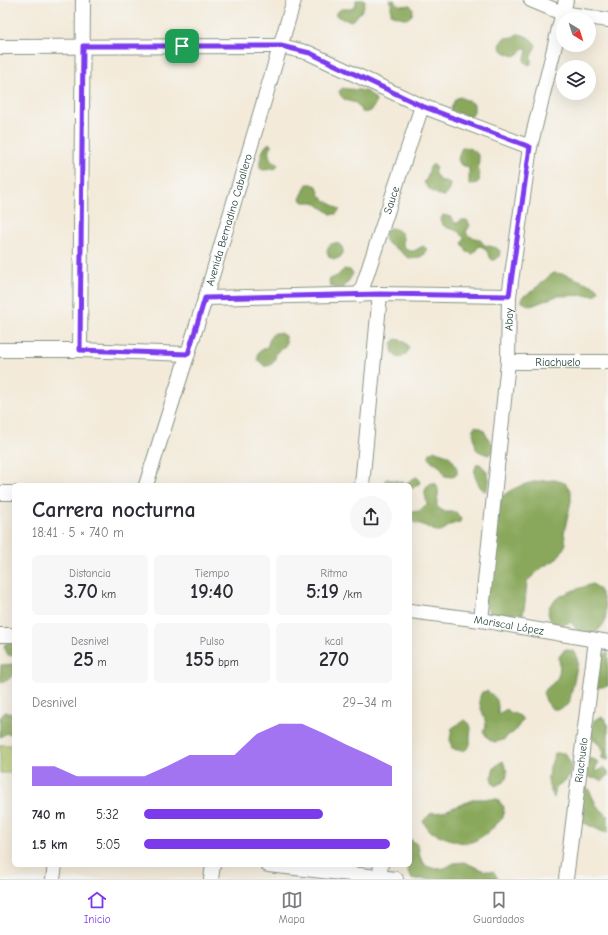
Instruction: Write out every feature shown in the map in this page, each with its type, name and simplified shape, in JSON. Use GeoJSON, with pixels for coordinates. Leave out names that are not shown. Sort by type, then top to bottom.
{"type":"FeatureCollection","features":[{"type":"Feature","properties":{"kind":"street"},"geometry":{"type":"LineString","coordinates":[[80,350],[83,0]]}},
{"type":"Feature","properties":{"kind":"street","name":"Avenida Bernadino Caballero"},"geometry":{"type":"LineString","coordinates":[[147,483],[188,354],[294,0]]}},
{"type":"Feature","properties":{"kind":"street"},"geometry":{"type":"LineString","coordinates":[[532,0],[564,6],[608,20]]}},
{"type":"Feature","properties":{"kind":"street","name":"Abay"},"geometry":{"type":"LineString","coordinates":[[481,620],[508,362],[509,296],[530,147],[564,6]]}},
{"type":"Feature","properties":{"kind":"street"},"geometry":{"type":"LineString","coordinates":[[0,47],[281,46],[310,53],[422,106],[530,147]]}},
{"type":"Feature","properties":{"kind":"street","name":"Sauce"},"geometry":{"type":"LineString","coordinates":[[360,295],[422,106]]}},
{"type":"Feature","properties":{"kind":"street"},"geometry":{"type":"LineString","coordinates":[[205,298],[380,294],[509,296]]}},
{"type":"Feature","properties":{"kind":"street"},"geometry":{"type":"LineString","coordinates":[[362,483],[380,294]]}},
{"type":"Feature","properties":{"kind":"street"},"geometry":{"type":"LineString","coordinates":[[0,350],[80,350],[188,354]]}},
{"type":"Feature","properties":{"kind":"street","name":"Riachuelo"},"geometry":{"type":"LineString","coordinates":[[508,362],[608,362]]}},
{"type":"Feature","properties":{"kind":"street"},"geometry":{"type":"LineString","coordinates":[[0,493],[12,493]]}},
{"type":"Feature","properties":{"kind":"street","name":"Mariscal López"},"geometry":{"type":"LineString","coordinates":[[412,612],[481,620],[602,641]]}},
{"type":"Feature","properties":{"kind":"street"},"geometry":{"type":"LineString","coordinates":[[0,635],[12,635]]}},
{"type":"Feature","properties":{"kind":"street","name":"Riachuelo"},"geometry":{"type":"LineString","coordinates":[[566,879],[602,641]]}},
{"type":"Feature","properties":{"kind":"street"},"geometry":{"type":"LineString","coordinates":[[52,879],[55,867]]}},
{"type":"Feature","properties":{"kind":"street"},"geometry":{"type":"LineString","coordinates":[[212,879],[213,867]]}},
{"type":"Feature","properties":{"kind":"street"},"geometry":{"type":"LineString","coordinates":[[293,867],[380,874],[396,879]]}},
{"type":"Feature","properties":{"kind":"green space"},"geometry":{"type":"Polygon","coordinates":[[[356,0],[365,0],[365,3],[361,12],[351,21],[342,19],[335,14],[341,9],[351,9],[356,5],[356,0]]]}},
{"type":"Feature","properties":{"kind":"green space"},"geometry":{"type":"Polygon","coordinates":[[[389,0],[394,0],[400,6],[410,5],[413,9],[412,15],[407,19],[391,14],[391,4],[389,0]]]}},
{"type":"Feature","properties":{"kind":"green space"},"geometry":{"type":"Polygon","coordinates":[[[517,34],[528,37],[536,45],[531,56],[531,64],[528,65],[524,61],[527,51],[526,48],[523,48],[519,54],[514,56],[504,52],[500,48],[501,42],[504,38],[513,37],[517,34]]]}},
{"type":"Feature","properties":{"kind":"green space"},"geometry":{"type":"Polygon","coordinates":[[[343,88],[361,90],[370,93],[376,101],[373,108],[367,112],[362,112],[356,103],[345,100],[341,96],[339,91],[343,88]]]}},
{"type":"Feature","properties":{"kind":"green space"},"geometry":{"type":"Polygon","coordinates":[[[460,97],[474,104],[474,112],[471,117],[451,111],[455,99],[460,97]]]}},
{"type":"Feature","properties":{"kind":"green space"},"geometry":{"type":"Polygon","coordinates":[[[269,143],[271,145],[269,156],[278,165],[275,169],[262,170],[260,168],[261,157],[264,148],[269,143]]]}},
{"type":"Feature","properties":{"kind":"green space"},"geometry":{"type":"Polygon","coordinates":[[[465,147],[475,151],[479,157],[478,166],[480,179],[474,184],[469,184],[469,168],[460,164],[458,159],[461,149],[465,147]]]}},
{"type":"Feature","properties":{"kind":"green space"},"geometry":{"type":"Polygon","coordinates":[[[432,165],[436,167],[434,172],[440,181],[446,181],[450,184],[449,190],[445,196],[433,192],[424,182],[432,165]]]}},
{"type":"Feature","properties":{"kind":"green space"},"geometry":{"type":"Polygon","coordinates":[[[307,184],[317,186],[320,196],[340,210],[336,214],[331,214],[314,202],[304,202],[300,199],[307,184]]]}},
{"type":"Feature","properties":{"kind":"green space"},"geometry":{"type":"Polygon","coordinates":[[[443,215],[451,217],[455,223],[462,220],[467,220],[470,225],[466,232],[467,234],[470,237],[478,239],[485,245],[498,249],[500,251],[499,257],[492,260],[485,249],[479,246],[473,254],[467,252],[462,243],[464,238],[460,233],[443,225],[440,220],[443,215]]]}},
{"type":"Feature","properties":{"kind":"green space"},"geometry":{"type":"Polygon","coordinates":[[[390,228],[401,233],[403,245],[409,251],[414,251],[423,246],[427,249],[425,254],[413,259],[388,244],[384,239],[387,229],[390,228]]]}},
{"type":"Feature","properties":{"kind":"green space"},"geometry":{"type":"Polygon","coordinates":[[[335,243],[341,245],[343,251],[341,257],[335,259],[329,257],[327,251],[329,245],[335,243]]]}},
{"type":"Feature","properties":{"kind":"green space"},"geometry":{"type":"Polygon","coordinates":[[[344,269],[350,270],[353,274],[343,289],[330,286],[330,279],[337,276],[344,269]]]}},
{"type":"Feature","properties":{"kind":"green space"},"geometry":{"type":"Polygon","coordinates":[[[553,273],[569,276],[595,286],[599,290],[596,295],[557,296],[531,306],[522,302],[522,297],[531,292],[553,273]]]}},
{"type":"Feature","properties":{"kind":"green space"},"geometry":{"type":"Polygon","coordinates":[[[275,333],[280,333],[285,336],[286,345],[276,353],[274,361],[270,366],[264,366],[258,360],[258,353],[267,347],[271,336],[275,333]]]}},
{"type":"Feature","properties":{"kind":"green space"},"geometry":{"type":"Polygon","coordinates":[[[396,339],[404,341],[409,347],[407,353],[400,358],[395,356],[393,353],[392,343],[396,339]]]}},
{"type":"Feature","properties":{"kind":"green space"},"geometry":{"type":"Polygon","coordinates":[[[476,426],[483,429],[495,447],[493,452],[488,455],[476,449],[473,428],[476,426]]]}},
{"type":"Feature","properties":{"kind":"green space"},"geometry":{"type":"Polygon","coordinates":[[[434,450],[451,458],[456,467],[457,474],[452,477],[444,476],[442,469],[430,459],[430,453],[434,450]]]}},
{"type":"Feature","properties":{"kind":"green space"},"geometry":{"type":"Polygon","coordinates":[[[477,464],[480,464],[483,467],[489,476],[489,483],[486,491],[482,490],[475,478],[475,468],[477,464]]]}},
{"type":"Feature","properties":{"kind":"green space"},"geometry":{"type":"Polygon","coordinates":[[[416,477],[420,483],[412,489],[412,483],[406,483],[416,477]]]}},
{"type":"Feature","properties":{"kind":"green space"},"geometry":{"type":"Polygon","coordinates":[[[387,479],[406,483],[384,483],[387,479]]]}},
{"type":"Feature","properties":{"kind":"green space"},"geometry":{"type":"Polygon","coordinates":[[[555,480],[565,483],[571,491],[571,501],[564,533],[566,544],[554,561],[544,566],[527,581],[523,614],[489,613],[481,593],[497,540],[501,497],[514,489],[527,484],[555,480]]]}},
{"type":"Feature","properties":{"kind":"green space"},"geometry":{"type":"Polygon","coordinates":[[[431,483],[436,484],[438,493],[437,507],[445,512],[456,512],[461,519],[460,522],[450,525],[441,532],[416,523],[412,520],[412,512],[419,511],[427,504],[425,491],[431,483]]]}},
{"type":"Feature","properties":{"kind":"green space"},"geometry":{"type":"Polygon","coordinates":[[[592,584],[599,590],[604,600],[606,616],[601,628],[590,637],[577,630],[571,622],[560,626],[554,625],[549,616],[549,609],[552,603],[567,593],[592,584]]]}},
{"type":"Feature","properties":{"kind":"green space"},"geometry":{"type":"Polygon","coordinates":[[[12,642],[12,656],[8,655],[4,647],[5,644],[12,642]]]}},
{"type":"Feature","properties":{"kind":"green space"},"geometry":{"type":"Polygon","coordinates":[[[565,649],[575,652],[578,662],[569,704],[560,709],[552,709],[546,701],[543,692],[557,678],[559,674],[559,657],[565,649]]]}},
{"type":"Feature","properties":{"kind":"green space"},"geometry":{"type":"Polygon","coordinates":[[[608,652],[608,686],[595,688],[592,654],[604,654],[608,652]]]}},
{"type":"Feature","properties":{"kind":"green space"},"geometry":{"type":"Polygon","coordinates":[[[12,664],[12,676],[6,681],[0,682],[1,665],[12,664]]]}},
{"type":"Feature","properties":{"kind":"green space"},"geometry":{"type":"Polygon","coordinates":[[[487,691],[494,696],[497,701],[498,714],[507,709],[510,712],[520,716],[523,720],[513,733],[500,741],[495,742],[489,740],[483,731],[486,727],[486,723],[480,705],[480,696],[482,692],[487,691]]]}},
{"type":"Feature","properties":{"kind":"green space"},"geometry":{"type":"Polygon","coordinates":[[[5,712],[12,714],[12,734],[7,733],[0,737],[0,718],[5,712]]]}},
{"type":"Feature","properties":{"kind":"green space"},"geometry":{"type":"Polygon","coordinates":[[[601,717],[605,719],[608,725],[608,760],[601,757],[604,756],[603,749],[589,735],[594,720],[601,717]]]}},
{"type":"Feature","properties":{"kind":"green space"},"geometry":{"type":"Polygon","coordinates":[[[465,720],[471,726],[470,745],[463,751],[452,749],[450,739],[452,728],[465,720]]]}},
{"type":"Feature","properties":{"kind":"green space"},"geometry":{"type":"Polygon","coordinates":[[[0,745],[12,745],[12,773],[0,773],[0,745]]]}},
{"type":"Feature","properties":{"kind":"green space"},"geometry":{"type":"Polygon","coordinates":[[[555,753],[565,753],[571,768],[569,776],[566,780],[556,788],[554,798],[549,785],[548,776],[555,753]]]}},
{"type":"Feature","properties":{"kind":"green space"},"geometry":{"type":"Polygon","coordinates":[[[586,759],[596,760],[598,763],[595,770],[597,772],[604,767],[608,771],[608,776],[601,781],[584,774],[586,759]]]}},
{"type":"Feature","properties":{"kind":"green space"},"geometry":{"type":"Polygon","coordinates":[[[503,761],[507,771],[507,776],[505,781],[495,786],[492,782],[493,772],[495,767],[503,761]]]}},
{"type":"Feature","properties":{"kind":"green space"},"geometry":{"type":"Polygon","coordinates":[[[579,783],[588,788],[597,806],[608,816],[608,832],[603,832],[582,822],[582,814],[576,794],[579,783]]]}},
{"type":"Feature","properties":{"kind":"green space"},"geometry":{"type":"Polygon","coordinates":[[[475,799],[497,799],[504,807],[503,818],[477,840],[467,843],[458,842],[428,830],[423,821],[431,813],[442,812],[475,799]]]}},
{"type":"Feature","properties":{"kind":"green space"},"geometry":{"type":"Polygon","coordinates":[[[412,840],[418,845],[420,857],[426,866],[436,869],[445,868],[454,863],[464,862],[482,870],[494,872],[498,879],[413,879],[406,867],[412,867],[412,840]]]}},
{"type":"Feature","properties":{"kind":"route"},"geometry":{"type":"LineString","coordinates":[[83,46],[182,46],[281,46],[310,53],[422,106],[530,147],[509,296],[380,294],[205,298],[188,354],[80,350],[83,46]]}}]}
